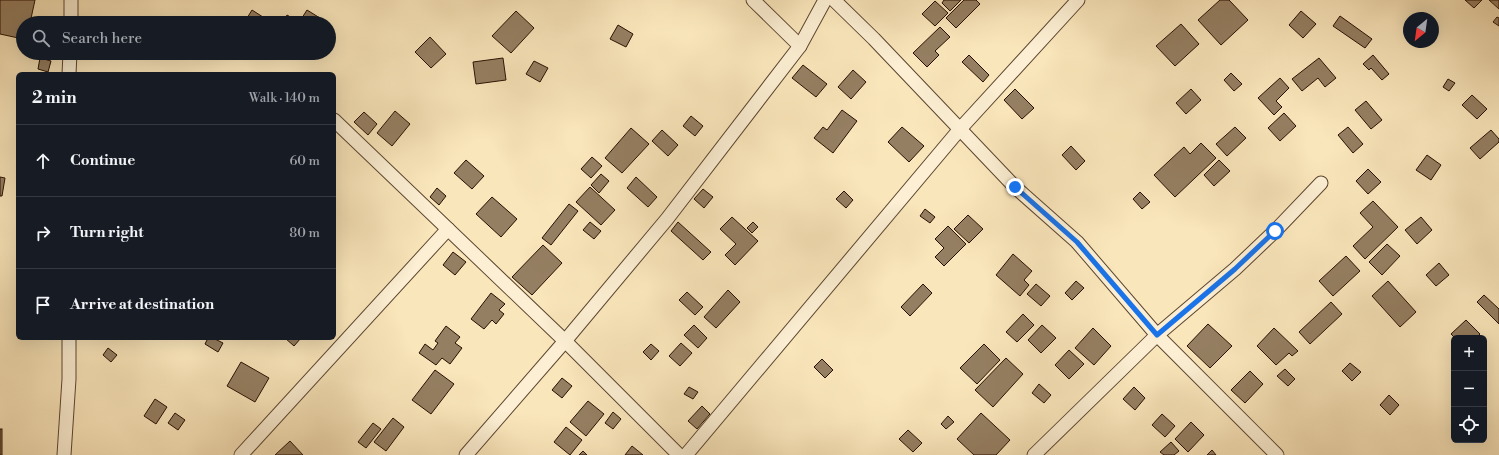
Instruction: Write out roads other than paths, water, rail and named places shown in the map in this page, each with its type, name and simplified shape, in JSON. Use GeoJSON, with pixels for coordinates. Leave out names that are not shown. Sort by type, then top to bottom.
{"type":"FeatureCollection","features":[{"type":"Feature","properties":{"kind":"street"},"geometry":{"type":"LineString","coordinates":[[71,0],[71,16]]}},
{"type":"Feature","properties":{"kind":"street"},"geometry":{"type":"LineString","coordinates":[[753,0],[800,46]]}},
{"type":"Feature","properties":{"kind":"street"},"geometry":{"type":"LineString","coordinates":[[466,455],[565,341],[667,219],[800,46],[825,0]]}},
{"type":"Feature","properties":{"kind":"street"},"geometry":{"type":"LineString","coordinates":[[834,0],[874,39],[1015,187],[1077,242],[1157,335],[1277,455]]}},
{"type":"Feature","properties":{"kind":"street"},"geometry":{"type":"LineString","coordinates":[[686,455],[960,129],[1078,0]]}},
{"type":"Feature","properties":{"kind":"street"},"geometry":{"type":"LineString","coordinates":[[69,72],[70,60]]}},
{"type":"Feature","properties":{"kind":"street"},"geometry":{"type":"LineString","coordinates":[[336,122],[565,341],[679,455]]}},
{"type":"Feature","properties":{"kind":"street"},"geometry":{"type":"LineString","coordinates":[[1034,455],[1157,335],[1235,269],[1275,231],[1321,183]]}},
{"type":"Feature","properties":{"kind":"street"},"geometry":{"type":"LineString","coordinates":[[241,455],[448,230]]}},
{"type":"Feature","properties":{"kind":"street"},"geometry":{"type":"LineString","coordinates":[[64,455],[69,379],[69,340]]}}]}
